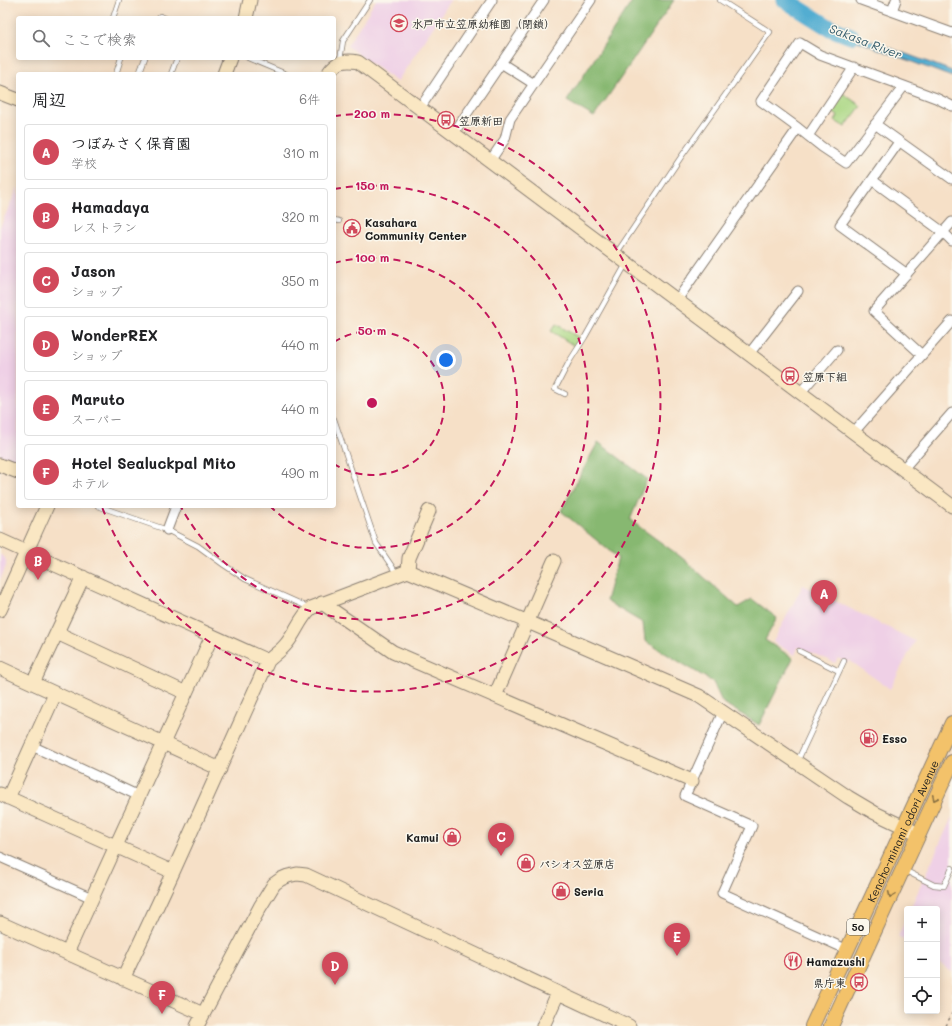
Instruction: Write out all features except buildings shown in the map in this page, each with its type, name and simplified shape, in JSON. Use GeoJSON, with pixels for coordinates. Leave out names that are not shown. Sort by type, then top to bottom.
{"type":"FeatureCollection","features":[{"type":"Feature","properties":{"kind":"main road","name":"Kencho-minami odori Avenue"},"geometry":{"type":"LineString","coordinates":[[812,1026],[952,723]]}},
{"type":"Feature","properties":{"kind":"main road","name":"Kencho-minami odori Avenue"},"geometry":{"type":"LineString","coordinates":[[831,1026],[952,762]]}},
{"type":"Feature","properties":{"kind":"street"},"geometry":{"type":"LineString","coordinates":[[246,16],[250,0]]}},
{"type":"Feature","properties":{"kind":"street"},"geometry":{"type":"LineString","coordinates":[[420,108],[492,0]]}},
{"type":"Feature","properties":{"kind":"street"},"geometry":{"type":"LineString","coordinates":[[454,134],[544,0]]}},
{"type":"Feature","properties":{"kind":"street"},"geometry":{"type":"LineString","coordinates":[[490,161],[505,139],[510,119],[591,0]]}},
{"type":"Feature","properties":{"kind":"street"},"geometry":{"type":"LineString","coordinates":[[861,0],[952,33]]}},
{"type":"Feature","properties":{"kind":"street"},"geometry":{"type":"LineString","coordinates":[[892,11],[896,0]]}},
{"type":"Feature","properties":{"kind":"street"},"geometry":{"type":"LineString","coordinates":[[904,86],[846,163],[822,147],[761,101],[800,43],[820,55],[854,67],[936,98],[952,106]]}},
{"type":"Feature","properties":{"kind":"street"},"geometry":{"type":"LineString","coordinates":[[225,72],[229,60]]}},
{"type":"Feature","properties":{"kind":"street"},"geometry":{"type":"LineString","coordinates":[[330,72],[334,66],[340,62],[346,60],[358,62],[952,506]]}},
{"type":"Feature","properties":{"kind":"street"},"geometry":{"type":"LineString","coordinates":[[501,63],[534,84]]}},
{"type":"Feature","properties":{"kind":"street"},"geometry":{"type":"LineString","coordinates":[[808,136],[854,67]]}},
{"type":"Feature","properties":{"kind":"street"},"geometry":{"type":"LineString","coordinates":[[0,93],[16,99]]}},
{"type":"Feature","properties":{"kind":"street"},"geometry":{"type":"LineString","coordinates":[[875,124],[952,179]]}},
{"type":"Feature","properties":{"kind":"street"},"geometry":{"type":"LineString","coordinates":[[678,300],[798,128]]}},
{"type":"Feature","properties":{"kind":"street"},"geometry":{"type":"LineString","coordinates":[[899,142],[840,225],[907,274]]}},
{"type":"Feature","properties":{"kind":"street"},"geometry":{"type":"LineString","coordinates":[[872,180],[943,232],[952,241]]}},
{"type":"Feature","properties":{"kind":"street"},"geometry":{"type":"LineString","coordinates":[[922,355],[874,311],[952,222]]}},
{"type":"Feature","properties":{"kind":"street"},"geometry":{"type":"LineString","coordinates":[[749,354],[798,291]]}},
{"type":"Feature","properties":{"kind":"street"},"geometry":{"type":"LineString","coordinates":[[853,433],[952,321]]}},
{"type":"Feature","properties":{"kind":"street"},"geometry":{"type":"LineString","coordinates":[[800,393],[837,350]]}},
{"type":"Feature","properties":{"kind":"street"},"geometry":{"type":"LineString","coordinates":[[902,470],[952,413]]}},
{"type":"Feature","properties":{"kind":"street"},"geometry":{"type":"LineString","coordinates":[[0,465],[16,471]]}},
{"type":"Feature","properties":{"kind":"street"},"geometry":{"type":"LineString","coordinates":[[0,610],[46,508]]}},
{"type":"Feature","properties":{"kind":"street"},"geometry":{"type":"LineString","coordinates":[[167,530],[175,508]]}},
{"type":"Feature","properties":{"kind":"street"},"geometry":{"type":"LineString","coordinates":[[403,573],[429,511]]}},
{"type":"Feature","properties":{"kind":"street"},"geometry":{"type":"LineString","coordinates":[[0,540],[268,661]]}},
{"type":"Feature","properties":{"kind":"street"},"geometry":{"type":"LineString","coordinates":[[495,696],[554,561]]}},
{"type":"Feature","properties":{"kind":"street"},"geometry":{"type":"LineString","coordinates":[[123,979],[268,661],[286,644],[300,621],[316,606],[403,573],[528,622],[699,696],[855,802],[919,834]]}},
{"type":"Feature","properties":{"kind":"street"},"geometry":{"type":"LineString","coordinates":[[33,684],[83,577]]}},
{"type":"Feature","properties":{"kind":"street"},"geometry":{"type":"LineString","coordinates":[[316,606],[393,652],[692,781]]}},
{"type":"Feature","properties":{"kind":"street"},"geometry":{"type":"LineString","coordinates":[[57,633],[186,693]]}},
{"type":"Feature","properties":{"kind":"street"},"geometry":{"type":"LineString","coordinates":[[67,953],[212,636]]}},
{"type":"Feature","properties":{"kind":"street"},"geometry":{"type":"LineString","coordinates":[[0,668],[220,769]]}},
{"type":"Feature","properties":{"kind":"street"},"geometry":{"type":"LineString","coordinates":[[55,694],[32,746],[4,796],[173,872]]}},
{"type":"Feature","properties":{"kind":"street"},"geometry":{"type":"LineString","coordinates":[[723,712],[685,796],[752,826],[722,893],[848,950]]}},
{"type":"Feature","properties":{"kind":"street"},"geometry":{"type":"LineString","coordinates":[[32,746],[139,796]]}},
{"type":"Feature","properties":{"kind":"street"},"geometry":{"type":"LineString","coordinates":[[0,857],[92,898]]}},
{"type":"Feature","properties":{"kind":"street"},"geometry":{"type":"LineString","coordinates":[[197,1026],[260,907],[274,884],[281,879],[296,874],[306,875],[629,1026]]}},
{"type":"Feature","properties":{"kind":"street"},"geometry":{"type":"LineString","coordinates":[[0,923],[203,1014]]}},
{"type":"Feature","properties":{"kind":"street"},"geometry":{"type":"LineString","coordinates":[[543,1026],[558,993]]}},
{"type":"Feature","properties":{"kind":"lane"},"geometry":{"type":"LineString","coordinates":[[114,16],[119,0]]}},
{"type":"Feature","properties":{"kind":"lane"},"geometry":{"type":"LineString","coordinates":[[340,62],[342,45],[370,0]]}},
{"type":"Feature","properties":{"kind":"lane"},"geometry":{"type":"LineString","coordinates":[[616,254],[770,32],[720,0]]}},
{"type":"Feature","properties":{"kind":"lane"},"geometry":{"type":"LineString","coordinates":[[117,72],[120,60]]}},
{"type":"Feature","properties":{"kind":"lane"},"geometry":{"type":"LineString","coordinates":[[140,72],[144,60]]}},
{"type":"Feature","properties":{"kind":"lane"},"geometry":{"type":"LineString","coordinates":[[172,72],[175,60]]}},
{"type":"Feature","properties":{"kind":"lane"},"geometry":{"type":"LineString","coordinates":[[253,60],[281,72]]}},
{"type":"Feature","properties":{"kind":"lane"},"geometry":{"type":"LineString","coordinates":[[565,394],[555,389],[627,262]]}},
{"type":"Feature","properties":{"kind":"lane"},"geometry":{"type":"LineString","coordinates":[[336,425],[376,543],[403,573]]}},
{"type":"Feature","properties":{"kind":"lane"},"geometry":{"type":"LineString","coordinates":[[104,508],[167,530],[198,546],[246,579],[316,606]]}},
{"type":"Feature","properties":{"kind":"lane"},"geometry":{"type":"LineString","coordinates":[[799,651],[839,671]]}},
{"type":"Feature","properties":{"kind":"lane"},"geometry":{"type":"LineString","coordinates":[[796,763],[844,662]]}},
{"type":"Feature","properties":{"kind":"lane"},"geometry":{"type":"LineString","coordinates":[[903,870],[934,885],[944,886],[952,868]]}},
{"type":"Feature","properties":{"kind":"path"},"geometry":{"type":"LineString","coordinates":[[946,1026],[952,1013]]}},
{"type":"Feature","properties":{"kind":"shaded area","name":"水戸市立笠原幼稚園（閉鎖）"},"geometry":{"type":"Polygon","coordinates":[[[376,0],[451,0],[397,82],[347,46],[376,0]]]}},
{"type":"Feature","properties":{"kind":"shaded area"},"geometry":{"type":"Polygon","coordinates":[[[16,191],[16,463],[0,457],[0,227],[16,191]]]}},
{"type":"Feature","properties":{"kind":"shaded area"},"geometry":{"type":"Polygon","coordinates":[[[0,554],[6,560],[6,566],[0,580],[0,554]]]}},
{"type":"Feature","properties":{"kind":"shaded area"},"geometry":{"type":"Polygon","coordinates":[[[803,585],[915,641],[890,689],[849,660],[848,664],[838,658],[835,663],[798,647],[795,655],[773,642],[803,585]]]}},
{"type":"Feature","properties":{"kind":"shaded area"},"geometry":{"type":"Polygon","coordinates":[[[952,817],[952,972],[940,964],[940,906],[911,906],[952,817]]]}},
{"type":"Feature","properties":{"kind":"shaded area"},"geometry":{"type":"Polygon","coordinates":[[[904,923],[904,940],[898,937],[904,923]]]}},
{"type":"Feature","properties":{"kind":"green space"},"geometry":{"type":"Polygon","coordinates":[[[633,0],[674,0],[594,117],[567,101],[633,0]]]}},
{"type":"Feature","properties":{"kind":"green space"},"geometry":{"type":"Polygon","coordinates":[[[841,92],[861,106],[845,127],[835,121],[838,116],[829,110],[841,92]]]}},
{"type":"Feature","properties":{"kind":"green space"},"geometry":{"type":"Polygon","coordinates":[[[556,324],[578,337],[580,340],[578,344],[573,345],[551,331],[556,324]]]}},
{"type":"Feature","properties":{"kind":"green space"},"geometry":{"type":"Polygon","coordinates":[[[598,442],[647,479],[630,520],[681,557],[738,607],[752,599],[777,618],[765,640],[793,658],[759,725],[722,702],[713,682],[645,641],[643,623],[606,601],[618,558],[561,511],[598,442]]]}},
{"type":"Feature","properties":{"kind":"water"},"geometry":{"type":"Polygon","coordinates":[[[831,25],[952,71],[952,77],[828,30],[831,25]]]}},
{"type":"Feature","properties":{"kind":"waterway","name":"Sakasa River"},"geometry":{"type":"LineString","coordinates":[[785,0],[830,28],[851,36]]}},
{"type":"Feature","properties":{"kind":"place","name":"水戸市立笠原幼稚園（閉鎖）"},"geometry":{"type":"Point","coordinates":[399,23]}},
{"type":"Feature","properties":{"kind":"place","name":"笠原新田"},"geometry":{"type":"Point","coordinates":[446,120]}},
{"type":"Feature","properties":{"kind":"place","name":"Kasahara Community Center"},"geometry":{"type":"Point","coordinates":[352,228]}},
{"type":"Feature","properties":{"kind":"place","name":"笠原下組"},"geometry":{"type":"Point","coordinates":[790,376]}},
{"type":"Feature","properties":{"kind":"place","name":"Hamadaya"},"geometry":{"type":"Point","coordinates":[38,580]}},
{"type":"Feature","properties":{"kind":"place","name":"つぼみさく保育園"},"geometry":{"type":"Point","coordinates":[824,613]}},
{"type":"Feature","properties":{"kind":"place","name":"Esso"},"geometry":{"type":"Point","coordinates":[869,738]}},
{"type":"Feature","properties":{"kind":"place","name":"Kamui"},"geometry":{"type":"Point","coordinates":[452,837]}},
{"type":"Feature","properties":{"kind":"place","name":"Jason"},"geometry":{"type":"Point","coordinates":[501,856]}},
{"type":"Feature","properties":{"kind":"place","name":"パシオス笠原店"},"geometry":{"type":"Point","coordinates":[526,863]}},
{"type":"Feature","properties":{"kind":"place","name":"Seria"},"geometry":{"type":"Point","coordinates":[561,891]}},
{"type":"Feature","properties":{"kind":"place","name":"Maruto"},"geometry":{"type":"Point","coordinates":[677,956]}},
{"type":"Feature","properties":{"kind":"place","name":"Hamazushi"},"geometry":{"type":"Point","coordinates":[793,961]}},
{"type":"Feature","properties":{"kind":"place","name":"県庁東"},"geometry":{"type":"Point","coordinates":[859,982]}},
{"type":"Feature","properties":{"kind":"place","name":"WonderREX"},"geometry":{"type":"Point","coordinates":[335,985]}},
{"type":"Feature","properties":{"kind":"place","name":"Hotel Sealuckpal Mito"},"geometry":{"type":"Point","coordinates":[162,1014]}}]}
